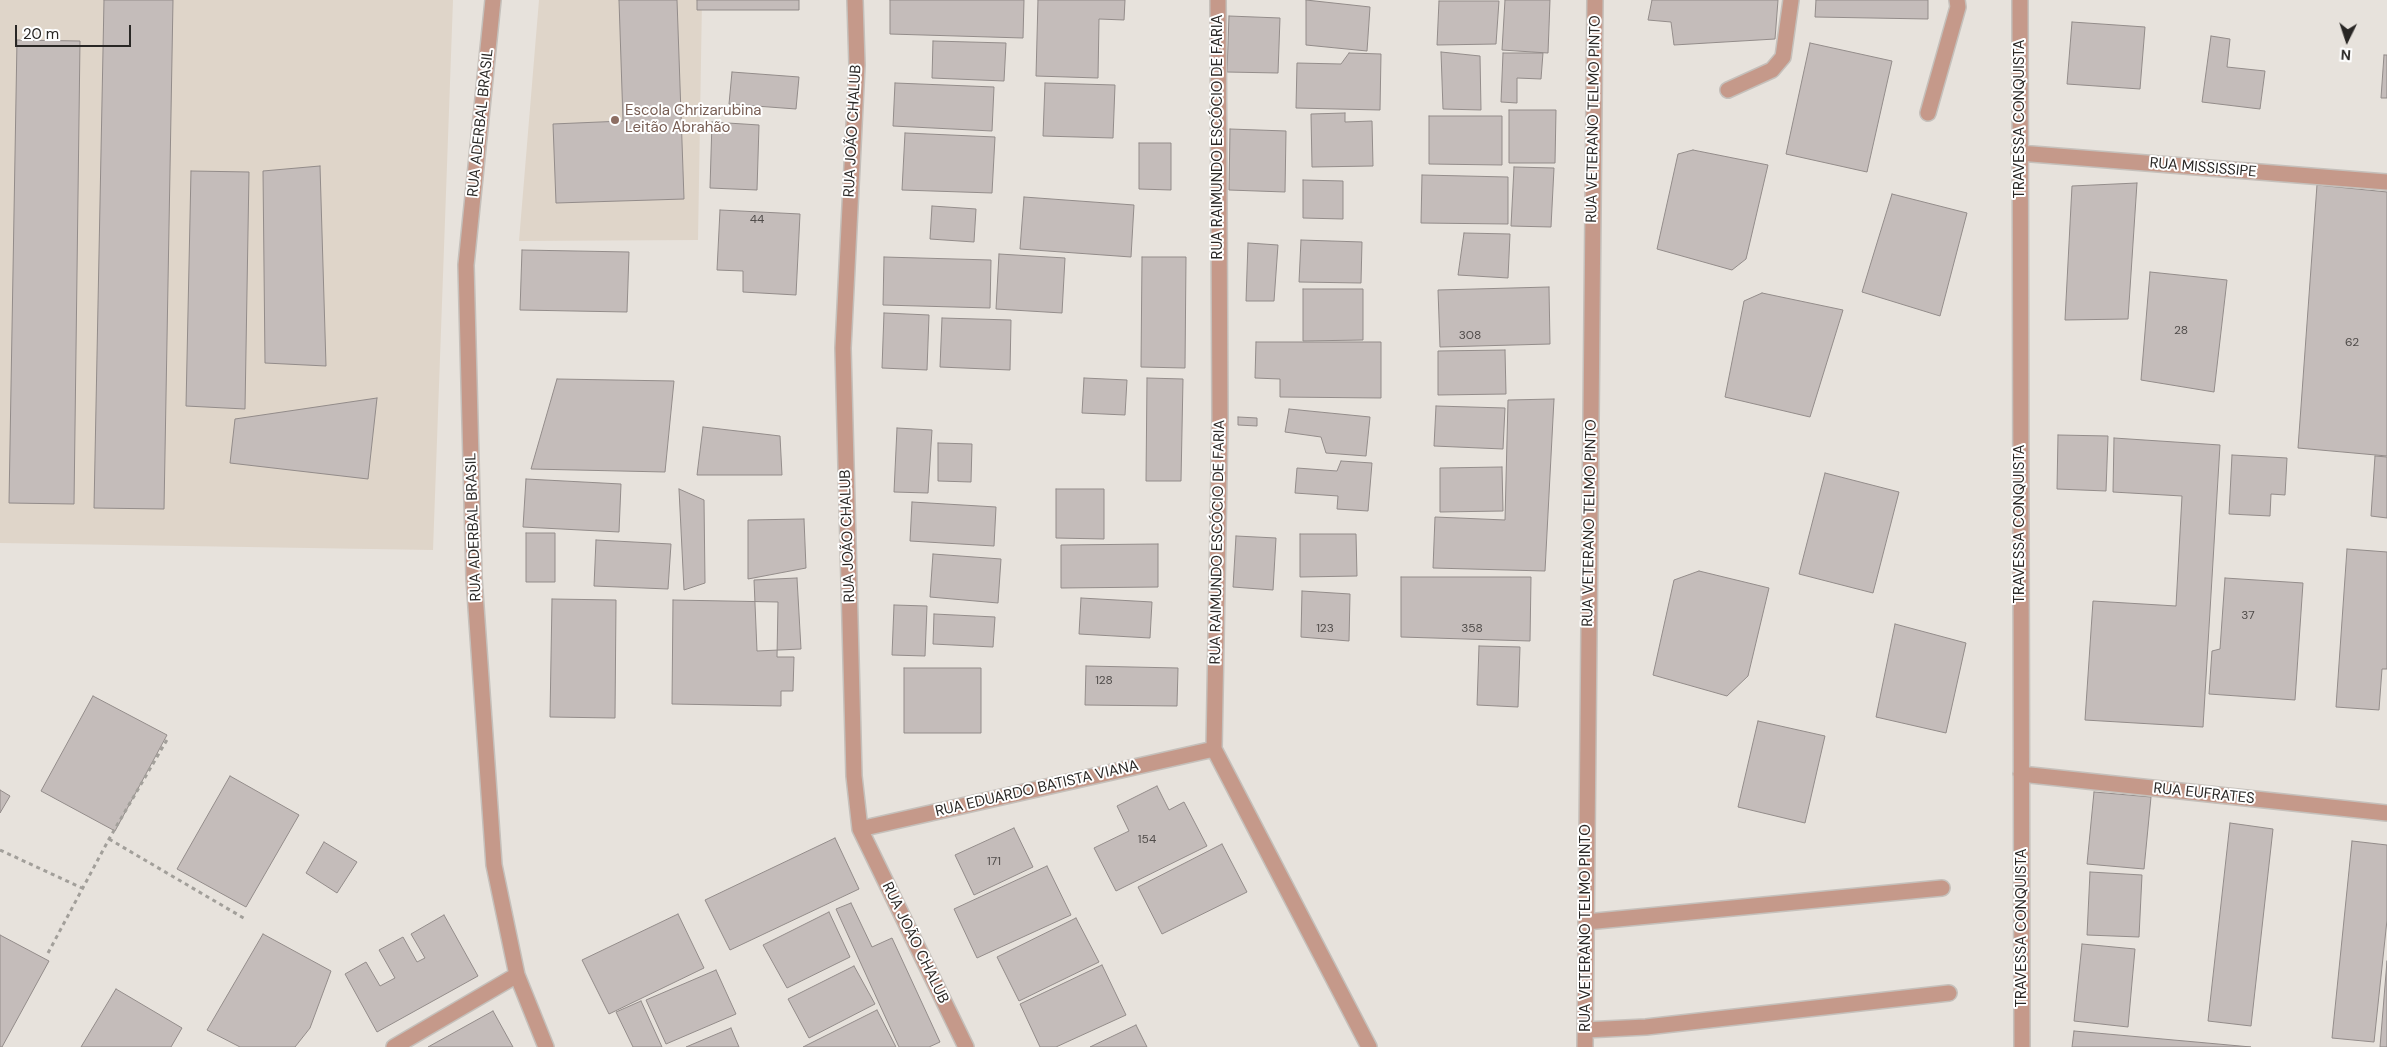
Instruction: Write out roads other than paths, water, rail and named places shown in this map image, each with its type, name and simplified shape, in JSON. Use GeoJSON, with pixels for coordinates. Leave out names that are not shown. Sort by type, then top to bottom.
{"type":"FeatureCollection","features":[{"type":"Feature","properties":{"kind":"street","name":"RUA ADERBAL BRASIL"},"geometry":{"type":"LineString","coordinates":[[493,0],[466,265],[474,578],[494,865],[517,975],[546,1047]]}},
{"type":"Feature","properties":{"kind":"street","name":"RUA JOÃO CHALUB"},"geometry":{"type":"LineString","coordinates":[[855,0],[857,65],[843,348],[854,776],[860,829],[966,1047]]}},
{"type":"Feature","properties":{"kind":"street","name":"RUA RAIMUNDO ESCÓCIO DE FARIA"},"geometry":{"type":"LineString","coordinates":[[1218,0],[1220,418],[1214,749],[1369,1047]]}},
{"type":"Feature","properties":{"kind":"street","name":"RUA VETERANO TELMO PINTO"},"geometry":{"type":"LineString","coordinates":[[1585,1047],[1595,0]]}},
{"type":"Feature","properties":{"kind":"street"},"geometry":{"type":"LineString","coordinates":[[1728,90],[1772,70],[1783,57],[1791,0]]}},
{"type":"Feature","properties":{"kind":"street"},"geometry":{"type":"LineString","coordinates":[[1928,113],[1958,6],[1957,0]]}},
{"type":"Feature","properties":{"kind":"street","name":"TRAVESSA CONQUISTA"},"geometry":{"type":"LineString","coordinates":[[2020,0],[2022,1047]]}},
{"type":"Feature","properties":{"kind":"street","name":"RUA MISSISSIPE"},"geometry":{"type":"LineString","coordinates":[[2020,153],[2387,182]]}},
{"type":"Feature","properties":{"kind":"street","name":"RUA EDUARDO BATISTA VIANA"},"geometry":{"type":"LineString","coordinates":[[860,829],[1214,749]]}},
{"type":"Feature","properties":{"kind":"street","name":"RUA EUFRATES"},"geometry":{"type":"LineString","coordinates":[[2021,774],[2387,813]]}},
{"type":"Feature","properties":{"kind":"street"},"geometry":{"type":"LineString","coordinates":[[1586,922],[1942,888]]}},
{"type":"Feature","properties":{"kind":"street"},"geometry":{"type":"LineString","coordinates":[[394,1047],[517,975]]}},
{"type":"Feature","properties":{"kind":"street"},"geometry":{"type":"LineString","coordinates":[[1585,1030],[1646,1026],[1949,993]]}},
{"type":"Feature","properties":{"kind":"place","name":"Escola Chrizarubina Leitão Abrahão"},"geometry":{"type":"Point","coordinates":[615,120]}}]}
